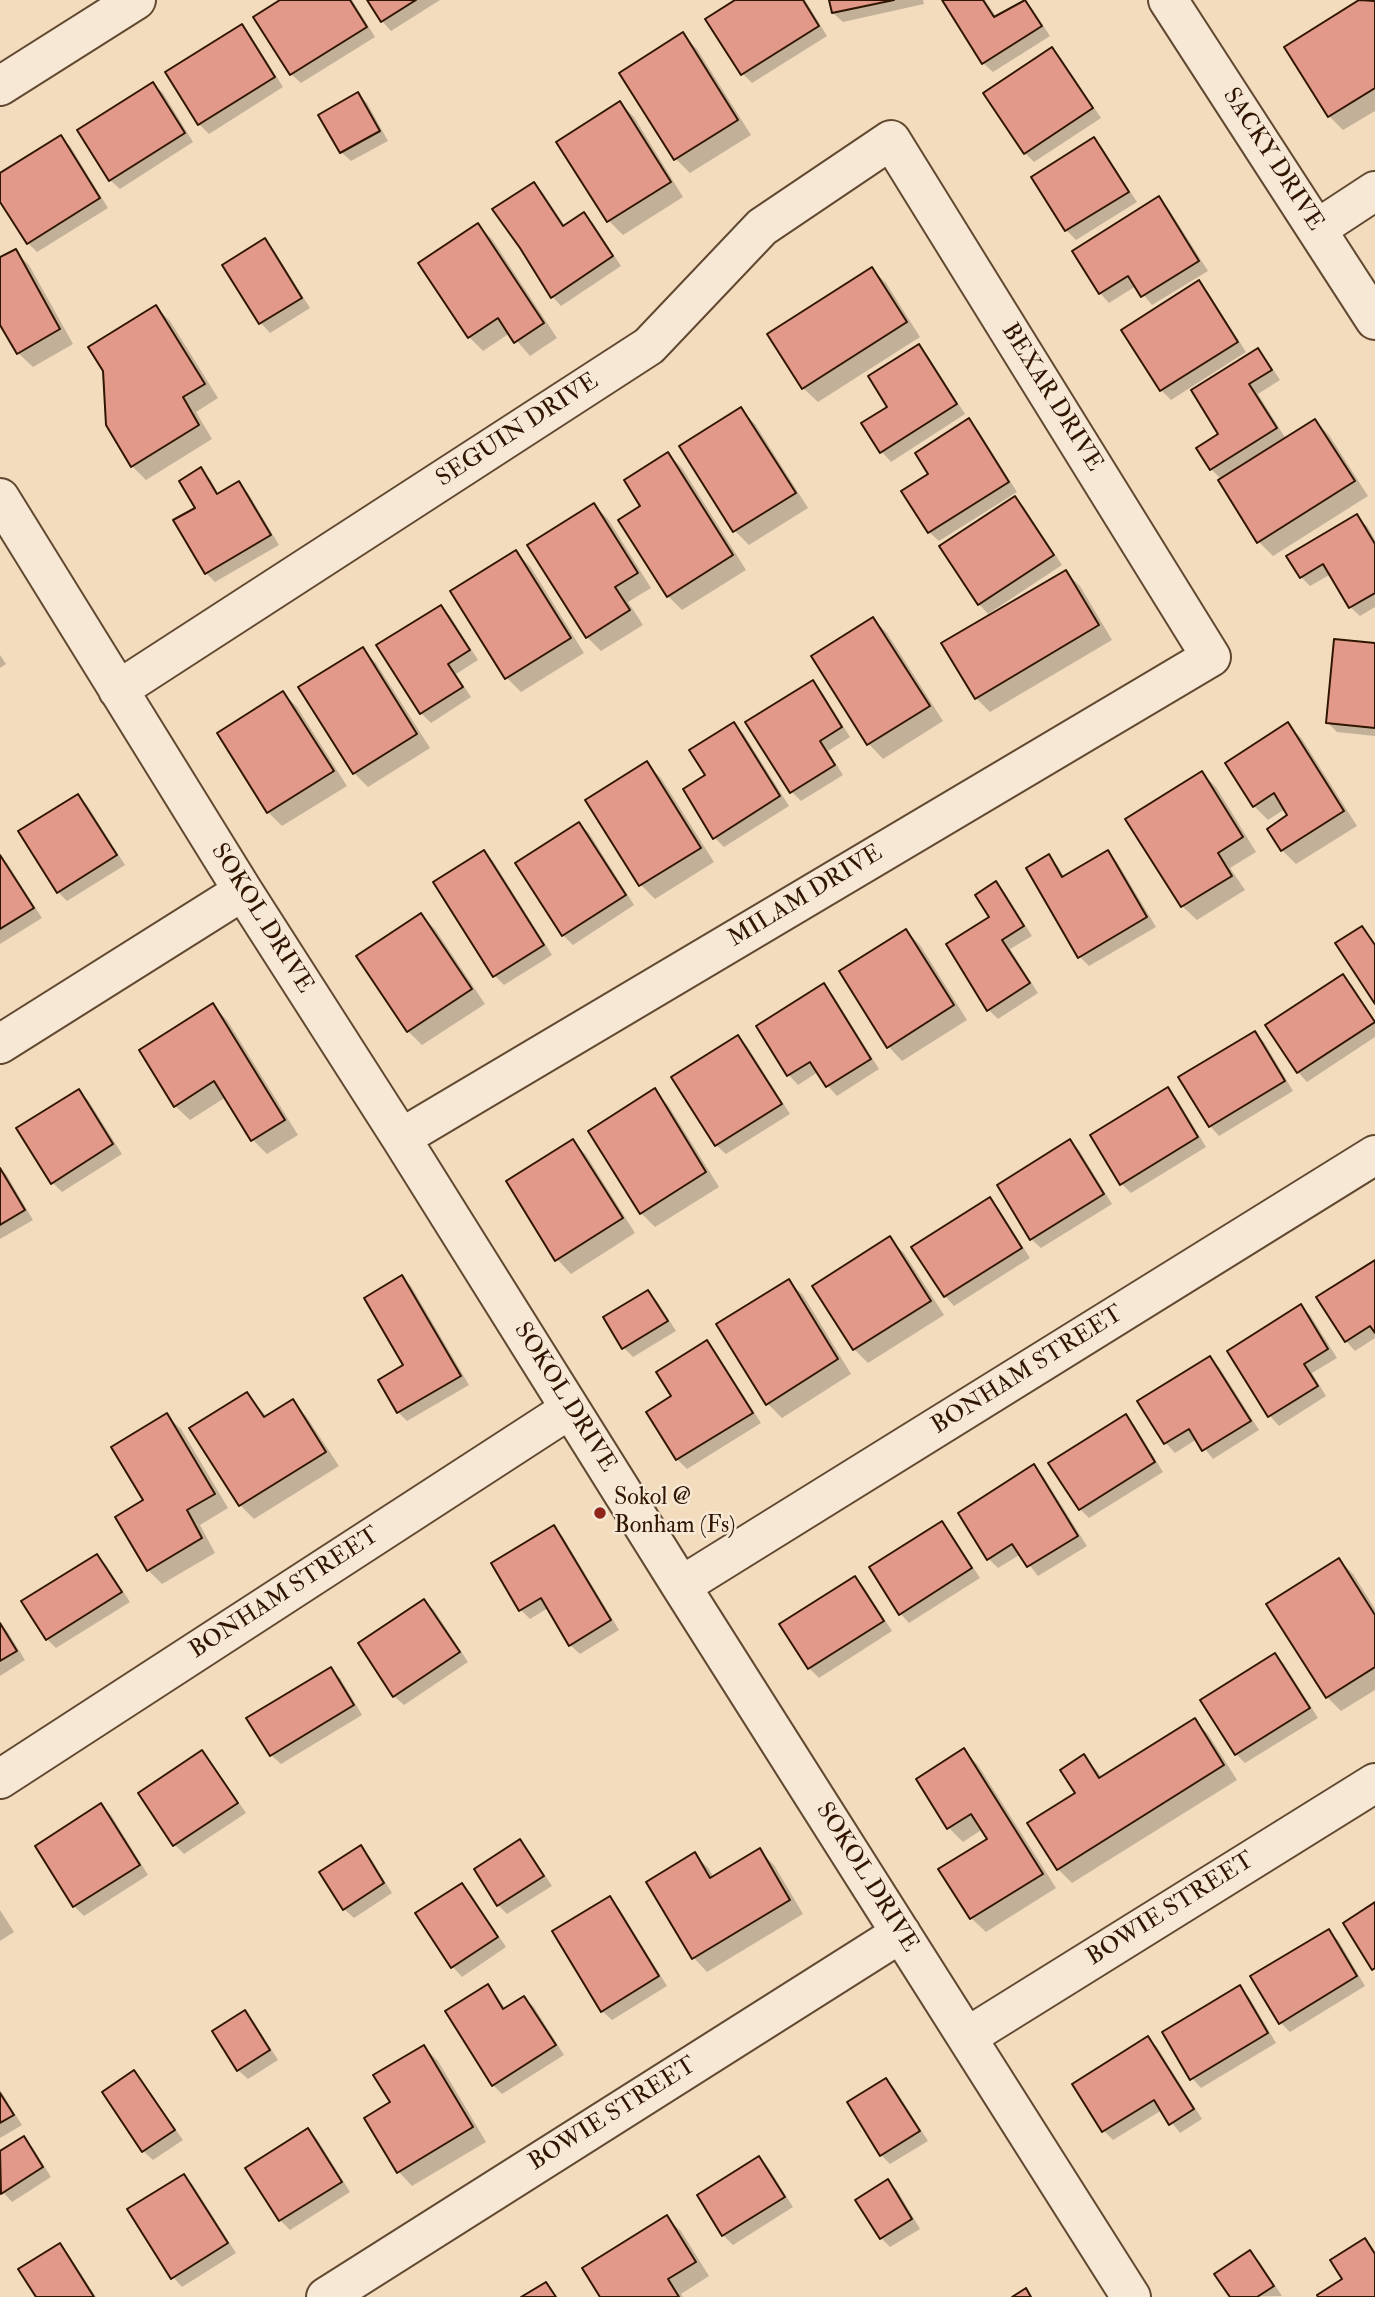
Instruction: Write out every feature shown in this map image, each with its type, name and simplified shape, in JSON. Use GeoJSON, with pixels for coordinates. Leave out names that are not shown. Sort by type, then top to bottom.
{"type":"FeatureCollection","features":[{"type":"Feature","properties":{"kind":"street"},"geometry":{"type":"LineString","coordinates":[[0,86],[136,0]]}},
{"type":"Feature","properties":{"kind":"street","name":"SACKY DRIVE"},"geometry":{"type":"LineString","coordinates":[[1168,0],[1375,320]]}},
{"type":"Feature","properties":{"kind":"street","name":"BEXAR DRIVE"},"geometry":{"type":"LineString","coordinates":[[891,140],[1210,656]]}},
{"type":"Feature","properties":{"kind":"street","name":"SEGUIN DRIVE"},"geometry":{"type":"LineString","coordinates":[[118,690],[649,346],[762,227],[891,140]]}},
{"type":"Feature","properties":{"kind":"street"},"geometry":{"type":"LineString","coordinates":[[1317,229],[1375,191]]}},
{"type":"Feature","properties":{"kind":"street","name":"SOKOL DRIVE"},"geometry":{"type":"LineString","coordinates":[[0,498],[243,891],[1131,2297]]}},
{"type":"Feature","properties":{"kind":"street","name":"MILAM DRIVE"},"geometry":{"type":"LineString","coordinates":[[401,1138],[1210,656]]}},
{"type":"Feature","properties":{"kind":"street"},"geometry":{"type":"LineString","coordinates":[[0,1044],[243,891]]}},
{"type":"Feature","properties":{"kind":"street","name":"BONHAM STREET"},"geometry":{"type":"LineString","coordinates":[[681,1586],[1375,1155]]}},
{"type":"Feature","properties":{"kind":"street","name":"BONHAM STREET"},"geometry":{"type":"LineString","coordinates":[[0,1779],[570,1409]]}},
{"type":"Feature","properties":{"kind":"street","name":"BOWIE STREET"},"geometry":{"type":"LineString","coordinates":[[967,2037],[1375,1783]]}},
{"type":"Feature","properties":{"kind":"street","name":"BOWIE STREET"},"geometry":{"type":"LineString","coordinates":[[326,2297],[901,1933]]}},
{"type":"Feature","properties":{"kind":"building"},"geometry":{"type":"Polygon","coordinates":[[[280,0],[350,0],[367,27],[290,75],[253,17],[280,0]]]}},
{"type":"Feature","properties":{"kind":"building"},"geometry":{"type":"Polygon","coordinates":[[[367,0],[416,0],[381,22],[367,0]]]}},
{"type":"Feature","properties":{"kind":"building"},"geometry":{"type":"Polygon","coordinates":[[[735,0],[803,0],[819,26],[741,75],[705,19],[735,0]]]}},
{"type":"Feature","properties":{"kind":"building"},"geometry":{"type":"Polygon","coordinates":[[[829,0],[894,0],[832,13],[829,0]]]}},
{"type":"Feature","properties":{"kind":"building"},"geometry":{"type":"Polygon","coordinates":[[[942,0],[983,0],[994,17],[1025,0],[1042,26],[982,64],[942,0]]]}},
{"type":"Feature","properties":{"kind":"building"},"geometry":{"type":"Polygon","coordinates":[[[1359,0],[1375,1],[1375,88],[1328,117],[1284,47],[1359,0]]]}},
{"type":"Feature","properties":{"kind":"building"},"geometry":{"type":"Polygon","coordinates":[[[242,24],[275,77],[198,125],[165,72],[242,24]]]}},
{"type":"Feature","properties":{"kind":"building"},"geometry":{"type":"Polygon","coordinates":[[[683,32],[738,120],[674,160],[619,73],[683,32]]]}},
{"type":"Feature","properties":{"kind":"building"},"geometry":{"type":"Polygon","coordinates":[[[1052,47],[1093,108],[1024,154],[983,93],[1052,47]]]}},
{"type":"Feature","properties":{"kind":"building"},"geometry":{"type":"Polygon","coordinates":[[[153,82],[185,133],[109,181],[77,130],[153,82]]]}},
{"type":"Feature","properties":{"kind":"building"},"geometry":{"type":"Polygon","coordinates":[[[358,92],[380,131],[340,153],[318,115],[358,92]]]}},
{"type":"Feature","properties":{"kind":"building"},"geometry":{"type":"Polygon","coordinates":[[[620,101],[671,182],[607,222],[556,142],[620,101]]]}},
{"type":"Feature","properties":{"kind":"building"},"geometry":{"type":"Polygon","coordinates":[[[61,135],[100,198],[27,244],[0,202],[0,173],[61,135]]]}},
{"type":"Feature","properties":{"kind":"building"},"geometry":{"type":"Polygon","coordinates":[[[1094,137],[1129,192],[1065,231],[1031,177],[1094,137]]]}},
{"type":"Feature","properties":{"kind":"building"},"geometry":{"type":"Polygon","coordinates":[[[534,182],[563,226],[584,212],[613,256],[551,298],[492,209],[534,182]]]}},
{"type":"Feature","properties":{"kind":"building"},"geometry":{"type":"Polygon","coordinates":[[[1159,196],[1199,261],[1141,297],[1128,276],[1099,294],[1072,251],[1159,196]]]}},
{"type":"Feature","properties":{"kind":"building"},"geometry":{"type":"Polygon","coordinates":[[[478,223],[544,323],[514,343],[498,318],[468,338],[418,263],[478,223]]]}},
{"type":"Feature","properties":{"kind":"building"},"geometry":{"type":"Polygon","coordinates":[[[265,238],[302,298],[259,324],[222,265],[265,238]]]}},
{"type":"Feature","properties":{"kind":"building"},"geometry":{"type":"Polygon","coordinates":[[[16,249],[60,329],[17,354],[0,325],[0,257],[16,249]]]}},
{"type":"Feature","properties":{"kind":"building"},"geometry":{"type":"Polygon","coordinates":[[[872,267],[907,322],[802,389],[767,334],[872,267]]]}},
{"type":"Feature","properties":{"kind":"building"},"geometry":{"type":"Polygon","coordinates":[[[1199,280],[1238,342],[1160,391],[1121,330],[1199,280]]]}},
{"type":"Feature","properties":{"kind":"building"},"geometry":{"type":"Polygon","coordinates":[[[156,305],[205,384],[183,397],[199,425],[131,467],[106,425],[103,371],[88,347],[156,305]]]}},
{"type":"Feature","properties":{"kind":"building"},"geometry":{"type":"Polygon","coordinates":[[[919,344],[957,404],[880,453],[861,423],[887,407],[868,376],[919,344]]]}},
{"type":"Feature","properties":{"kind":"building"},"geometry":{"type":"Polygon","coordinates":[[[1258,348],[1272,370],[1249,384],[1277,428],[1210,470],[1196,448],[1218,434],[1191,390],[1258,348]]]}},
{"type":"Feature","properties":{"kind":"building"},"geometry":{"type":"Polygon","coordinates":[[[741,407],[796,493],[733,532],[679,446],[741,407]]]}},
{"type":"Feature","properties":{"kind":"building"},"geometry":{"type":"Polygon","coordinates":[[[969,418],[1009,482],[928,533],[901,491],[928,474],[915,453],[969,418]]]}},
{"type":"Feature","properties":{"kind":"building"},"geometry":{"type":"Polygon","coordinates":[[[1315,419],[1355,481],[1257,543],[1218,480],[1315,419]]]}},
{"type":"Feature","properties":{"kind":"building"},"geometry":{"type":"Polygon","coordinates":[[[668,452],[733,555],[667,597],[618,520],[640,506],[624,480],[668,452]]]}},
{"type":"Feature","properties":{"kind":"building"},"geometry":{"type":"Polygon","coordinates":[[[201,467],[217,494],[239,481],[271,535],[205,574],[173,520],[195,508],[179,481],[201,467]]]}},
{"type":"Feature","properties":{"kind":"building"},"geometry":{"type":"Polygon","coordinates":[[[1015,496],[1054,555],[978,605],[939,546],[1015,496]]]}},
{"type":"Feature","properties":{"kind":"building"},"geometry":{"type":"Polygon","coordinates":[[[594,503],[638,573],[615,587],[630,610],[586,638],[527,545],[594,503]]]}},
{"type":"Feature","properties":{"kind":"building"},"geometry":{"type":"Polygon","coordinates":[[[1357,514],[1375,544],[1375,593],[1349,608],[1323,564],[1300,578],[1286,556],[1357,514]]]}},
{"type":"Feature","properties":{"kind":"building"},"geometry":{"type":"Polygon","coordinates":[[[516,550],[571,638],[505,679],[450,591],[516,550]]]}},
{"type":"Feature","properties":{"kind":"building"},"geometry":{"type":"Polygon","coordinates":[[[1066,570],[1099,625],[975,699],[941,643],[1066,570]]]}},
{"type":"Feature","properties":{"kind":"building"},"geometry":{"type":"Polygon","coordinates":[[[441,605],[470,650],[448,664],[463,687],[420,714],[376,645],[441,605]]]}},
{"type":"Feature","properties":{"kind":"building"},"geometry":{"type":"Polygon","coordinates":[[[873,617],[930,706],[867,745],[811,656],[873,617]]]}},
{"type":"Feature","properties":{"kind":"building"},"geometry":{"type":"Polygon","coordinates":[[[1334,639],[1375,643],[1375,728],[1326,723],[1334,639]]]}},
{"type":"Feature","properties":{"kind":"building"},"geometry":{"type":"Polygon","coordinates":[[[363,647],[417,734],[353,774],[298,687],[363,647]]]}},
{"type":"Feature","properties":{"kind":"building"},"geometry":{"type":"Polygon","coordinates":[[[813,680],[842,727],[820,741],[835,765],[790,793],[745,722],[813,680]]]}},
{"type":"Feature","properties":{"kind":"building"},"geometry":{"type":"Polygon","coordinates":[[[283,691],[334,771],[267,813],[217,733],[283,691]]]}},
{"type":"Feature","properties":{"kind":"building"},"geometry":{"type":"Polygon","coordinates":[[[734,722],[780,796],[713,839],[683,789],[705,775],[689,750],[734,722]]]}},
{"type":"Feature","properties":{"kind":"building"},"geometry":{"type":"Polygon","coordinates":[[[1288,722],[1344,811],[1281,851],[1267,829],[1287,815],[1274,793],[1253,807],[1225,763],[1288,722]]]}},
{"type":"Feature","properties":{"kind":"building"},"geometry":{"type":"Polygon","coordinates":[[[647,761],[701,848],[639,886],[585,800],[647,761]]]}},
{"type":"Feature","properties":{"kind":"building"},"geometry":{"type":"Polygon","coordinates":[[[1202,771],[1243,837],[1218,853],[1232,876],[1181,907],[1125,819],[1202,771]]]}},
{"type":"Feature","properties":{"kind":"building"},"geometry":{"type":"Polygon","coordinates":[[[78,794],[117,855],[57,893],[18,831],[78,794]]]}},
{"type":"Feature","properties":{"kind":"building"},"geometry":{"type":"Polygon","coordinates":[[[579,822],[626,895],[562,936],[515,863],[579,822]]]}},
{"type":"Feature","properties":{"kind":"building"},"geometry":{"type":"Polygon","coordinates":[[[484,850],[544,945],[493,977],[433,882],[484,850]]]}},
{"type":"Feature","properties":{"kind":"building"},"geometry":{"type":"Polygon","coordinates":[[[1108,850],[1147,917],[1078,958],[1026,868],[1049,854],[1062,877],[1108,850]]]}},
{"type":"Feature","properties":{"kind":"building"},"geometry":{"type":"Polygon","coordinates":[[[0,855],[34,908],[0,929],[0,855]]]}},
{"type":"Feature","properties":{"kind":"building"},"geometry":{"type":"Polygon","coordinates":[[[996,881],[1024,926],[1002,940],[1030,983],[987,1011],[946,944],[989,917],[975,895],[996,881]]]}},
{"type":"Feature","properties":{"kind":"building"},"geometry":{"type":"Polygon","coordinates":[[[421,913],[472,989],[407,1032],[356,956],[421,913]]]}},
{"type":"Feature","properties":{"kind":"building"},"geometry":{"type":"Polygon","coordinates":[[[1362,926],[1375,945],[1375,1004],[1335,943],[1362,926]]]}},
{"type":"Feature","properties":{"kind":"building"},"geometry":{"type":"Polygon","coordinates":[[[906,929],[954,1005],[887,1048],[839,971],[906,929]]]}},
{"type":"Feature","properties":{"kind":"building"},"geometry":{"type":"Polygon","coordinates":[[[1343,974],[1375,1022],[1297,1073],[1265,1025],[1343,974]]]}},
{"type":"Feature","properties":{"kind":"building"},"geometry":{"type":"Polygon","coordinates":[[[824,983],[871,1059],[826,1087],[810,1062],[787,1076],[756,1026],[824,983]]]}},
{"type":"Feature","properties":{"kind":"building"},"geometry":{"type":"Polygon","coordinates":[[[213,1003],[285,1120],[251,1141],[214,1081],[174,1107],[139,1050],[213,1003]]]}},
{"type":"Feature","properties":{"kind":"building"},"geometry":{"type":"Polygon","coordinates":[[[1255,1031],[1285,1081],[1209,1127],[1178,1077],[1255,1031]]]}},
{"type":"Feature","properties":{"kind":"building"},"geometry":{"type":"Polygon","coordinates":[[[738,1035],[782,1104],[715,1146],[671,1077],[738,1035]]]}},
{"type":"Feature","properties":{"kind":"building"},"geometry":{"type":"Polygon","coordinates":[[[1168,1087],[1198,1137],[1120,1185],[1090,1135],[1168,1087]]]}},
{"type":"Feature","properties":{"kind":"building"},"geometry":{"type":"Polygon","coordinates":[[[655,1088],[706,1172],[640,1214],[588,1131],[655,1088]]]}},
{"type":"Feature","properties":{"kind":"building"},"geometry":{"type":"Polygon","coordinates":[[[79,1089],[113,1144],[51,1184],[16,1128],[79,1089]]]}},
{"type":"Feature","properties":{"kind":"building"},"geometry":{"type":"Polygon","coordinates":[[[573,1139],[623,1218],[555,1261],[506,1181],[573,1139]]]}},
{"type":"Feature","properties":{"kind":"building"},"geometry":{"type":"Polygon","coordinates":[[[1070,1139],[1104,1194],[1030,1240],[997,1185],[1070,1139]]]}},
{"type":"Feature","properties":{"kind":"building"},"geometry":{"type":"Polygon","coordinates":[[[0,1168],[25,1210],[0,1225],[0,1168]]]}},
{"type":"Feature","properties":{"kind":"building"},"geometry":{"type":"Polygon","coordinates":[[[990,1197],[1022,1248],[944,1297],[911,1247],[990,1197]]]}},
{"type":"Feature","properties":{"kind":"building"},"geometry":{"type":"Polygon","coordinates":[[[890,1236],[931,1301],[853,1350],[812,1286],[890,1236]]]}},
{"type":"Feature","properties":{"kind":"building"},"geometry":{"type":"Polygon","coordinates":[[[1375,1260],[1375,1333],[1370,1326],[1345,1342],[1316,1297],[1375,1260]]]}},
{"type":"Feature","properties":{"kind":"building"},"geometry":{"type":"Polygon","coordinates":[[[402,1275],[461,1376],[397,1413],[378,1380],[403,1365],[364,1298],[402,1275]]]}},
{"type":"Feature","properties":{"kind":"building"},"geometry":{"type":"Polygon","coordinates":[[[789,1279],[838,1359],[766,1405],[716,1324],[789,1279]]]}},
{"type":"Feature","properties":{"kind":"building"},"geometry":{"type":"Polygon","coordinates":[[[648,1290],[668,1321],[622,1349],[603,1317],[648,1290]]]}},
{"type":"Feature","properties":{"kind":"building"},"geometry":{"type":"Polygon","coordinates":[[[1301,1304],[1328,1349],[1304,1364],[1318,1386],[1268,1417],[1227,1351],[1301,1304]]]}},
{"type":"Feature","properties":{"kind":"building"},"geometry":{"type":"Polygon","coordinates":[[[707,1340],[753,1413],[676,1460],[646,1412],[671,1396],[656,1372],[707,1340]]]}},
{"type":"Feature","properties":{"kind":"building"},"geometry":{"type":"Polygon","coordinates":[[[1210,1356],[1251,1421],[1202,1451],[1189,1429],[1164,1444],[1137,1401],[1210,1356]]]}},
{"type":"Feature","properties":{"kind":"building"},"geometry":{"type":"Polygon","coordinates":[[[247,1392],[264,1417],[293,1399],[326,1452],[239,1506],[189,1428],[247,1392]]]}},
{"type":"Feature","properties":{"kind":"building"},"geometry":{"type":"Polygon","coordinates":[[[167,1413],[215,1494],[187,1510],[202,1538],[147,1571],[115,1517],[143,1500],[111,1447],[167,1413]]]}},
{"type":"Feature","properties":{"kind":"building"},"geometry":{"type":"Polygon","coordinates":[[[1126,1414],[1155,1462],[1079,1510],[1048,1463],[1126,1414]]]}},
{"type":"Feature","properties":{"kind":"building"},"geometry":{"type":"Polygon","coordinates":[[[1034,1464],[1078,1536],[1027,1567],[1012,1544],[987,1560],[958,1513],[1034,1464]]]}},
{"type":"Feature","properties":{"kind":"building"},"geometry":{"type":"Polygon","coordinates":[[[942,1521],[972,1568],[899,1615],[869,1567],[942,1521]]]}},
{"type":"Feature","properties":{"kind":"building"},"geometry":{"type":"Polygon","coordinates":[[[554,1525],[611,1620],[569,1646],[541,1598],[519,1611],[491,1563],[554,1525]]]}},
{"type":"Feature","properties":{"kind":"building"},"geometry":{"type":"Polygon","coordinates":[[[97,1554],[122,1592],[46,1640],[21,1601],[97,1554]]]}},
{"type":"Feature","properties":{"kind":"building"},"geometry":{"type":"Polygon","coordinates":[[[1339,1558],[1375,1615],[1375,1667],[1326,1698],[1266,1604],[1339,1558]]]}},
{"type":"Feature","properties":{"kind":"building"},"geometry":{"type":"Polygon","coordinates":[[[855,1576],[884,1621],[808,1669],[779,1624],[855,1576]]]}},
{"type":"Feature","properties":{"kind":"building"},"geometry":{"type":"Polygon","coordinates":[[[424,1599],[460,1652],[393,1697],[358,1643],[424,1599]]]}},
{"type":"Feature","properties":{"kind":"building"},"geometry":{"type":"Polygon","coordinates":[[[0,1623],[17,1651],[0,1661],[0,1623]]]}},
{"type":"Feature","properties":{"kind":"building"},"geometry":{"type":"Polygon","coordinates":[[[1275,1653],[1310,1708],[1235,1755],[1200,1700],[1275,1653]]]}},
{"type":"Feature","properties":{"kind":"building"},"geometry":{"type":"Polygon","coordinates":[[[331,1667],[354,1705],[270,1756],[246,1718],[331,1667]]]}},
{"type":"Feature","properties":{"kind":"building"},"geometry":{"type":"Polygon","coordinates":[[[1195,1718],[1224,1765],[1057,1870],[1027,1823],[1075,1793],[1060,1770],[1084,1754],[1099,1778],[1195,1718]]]}},
{"type":"Feature","properties":{"kind":"building"},"geometry":{"type":"Polygon","coordinates":[[[964,1748],[1043,1874],[970,1919],[938,1869],[987,1839],[971,1814],[947,1829],[916,1779],[964,1748]]]}},
{"type":"Feature","properties":{"kind":"building"},"geometry":{"type":"Polygon","coordinates":[[[202,1750],[238,1803],[173,1846],[138,1793],[202,1750]]]}},
{"type":"Feature","properties":{"kind":"building"},"geometry":{"type":"Polygon","coordinates":[[[101,1803],[140,1865],[73,1907],[35,1846],[101,1803]]]}},
{"type":"Feature","properties":{"kind":"building"},"geometry":{"type":"Polygon","coordinates":[[[520,1839],[544,1876],[497,1906],[474,1869],[520,1839]]]}},
{"type":"Feature","properties":{"kind":"building"},"geometry":{"type":"Polygon","coordinates":[[[361,1845],[384,1883],[343,1910],[319,1872],[361,1845]]]}},
{"type":"Feature","properties":{"kind":"building"},"geometry":{"type":"Polygon","coordinates":[[[760,1848],[790,1900],[692,1959],[646,1882],[695,1852],[710,1878],[760,1848]]]}},
{"type":"Feature","properties":{"kind":"building"},"geometry":{"type":"Polygon","coordinates":[[[462,1883],[498,1937],[451,1968],[415,1913],[462,1883]]]}},
{"type":"Feature","properties":{"kind":"building"},"geometry":{"type":"Polygon","coordinates":[[[610,1896],[659,1976],[601,2012],[552,1931],[610,1896]]]}},
{"type":"Feature","properties":{"kind":"building"},"geometry":{"type":"Polygon","coordinates":[[[1375,1902],[1375,1968],[1372,1970],[1343,1923],[1375,1902]]]}},
{"type":"Feature","properties":{"kind":"building"},"geometry":{"type":"Polygon","coordinates":[[[1329,1929],[1357,1976],[1279,2024],[1250,1976],[1329,1929]]]}},
{"type":"Feature","properties":{"kind":"building"},"geometry":{"type":"Polygon","coordinates":[[[488,1984],[503,2009],[524,1996],[556,2045],[492,2086],[445,2011],[488,1984]]]}},
{"type":"Feature","properties":{"kind":"building"},"geometry":{"type":"Polygon","coordinates":[[[1240,1985],[1268,2033],[1190,2080],[1162,2032],[1240,1985]]]}},
{"type":"Feature","properties":{"kind":"building"},"geometry":{"type":"Polygon","coordinates":[[[245,2010],[270,2050],[237,2071],[212,2031],[245,2010]]]}},
{"type":"Feature","properties":{"kind":"building"},"geometry":{"type":"Polygon","coordinates":[[[1148,2036],[1194,2109],[1169,2125],[1154,2100],[1102,2132],[1072,2084],[1148,2036]]]}},
{"type":"Feature","properties":{"kind":"building"},"geometry":{"type":"Polygon","coordinates":[[[424,2045],[473,2127],[397,2173],[364,2118],[390,2102],[373,2075],[424,2045]]]}},
{"type":"Feature","properties":{"kind":"building"},"geometry":{"type":"Polygon","coordinates":[[[134,2070],[175,2130],[142,2152],[102,2092],[134,2070]]]}},
{"type":"Feature","properties":{"kind":"building"},"geometry":{"type":"Polygon","coordinates":[[[886,2078],[920,2131],[880,2156],[847,2102],[886,2078]]]}},
{"type":"Feature","properties":{"kind":"building"},"geometry":{"type":"Polygon","coordinates":[[[0,2093],[14,2115],[0,2123],[0,2093]]]}},
{"type":"Feature","properties":{"kind":"building"},"geometry":{"type":"Polygon","coordinates":[[[308,2128],[342,2182],[279,2221],[245,2168],[308,2128]]]}},
{"type":"Feature","properties":{"kind":"building"},"geometry":{"type":"Polygon","coordinates":[[[24,2136],[43,2167],[1,2194],[0,2151],[24,2136]]]}},
{"type":"Feature","properties":{"kind":"building"},"geometry":{"type":"Polygon","coordinates":[[[759,2156],[785,2197],[722,2236],[697,2195],[759,2156]]]}},
{"type":"Feature","properties":{"kind":"building"},"geometry":{"type":"Polygon","coordinates":[[[184,2174],[228,2243],[171,2279],[127,2209],[184,2174]]]}},
{"type":"Feature","properties":{"kind":"building"},"geometry":{"type":"Polygon","coordinates":[[[888,2179],[912,2219],[880,2239],[855,2200],[888,2179]]]}},
{"type":"Feature","properties":{"kind":"building"},"geometry":{"type":"Polygon","coordinates":[[[667,2215],[696,2262],[668,2279],[679,2297],[600,2297],[582,2268],[667,2215]]]}},
{"type":"Feature","properties":{"kind":"building"},"geometry":{"type":"Polygon","coordinates":[[[1365,2238],[1375,2254],[1375,2297],[1318,2297],[1317,2295],[1342,2279],[1330,2260],[1365,2238]]]}},
{"type":"Feature","properties":{"kind":"building"},"geometry":{"type":"Polygon","coordinates":[[[60,2243],[94,2297],[36,2297],[18,2269],[60,2243]]]}},
{"type":"Feature","properties":{"kind":"building"},"geometry":{"type":"Polygon","coordinates":[[[1250,2250],[1274,2286],[1257,2297],[1230,2297],[1214,2274],[1250,2250]]]}},
{"type":"Feature","properties":{"kind":"building"},"geometry":{"type":"Polygon","coordinates":[[[546,2282],[556,2297],[521,2297],[546,2282]]]}},
{"type":"Feature","properties":{"kind":"building"},"geometry":{"type":"Polygon","coordinates":[[[1026,2288],[1031,2297],[1012,2297],[1026,2288]]]}},
{"type":"Feature","properties":{"kind":"place","name":"Sokol @ Bonham (Fs)"},"geometry":{"type":"Point","coordinates":[600,1513]}}]}
